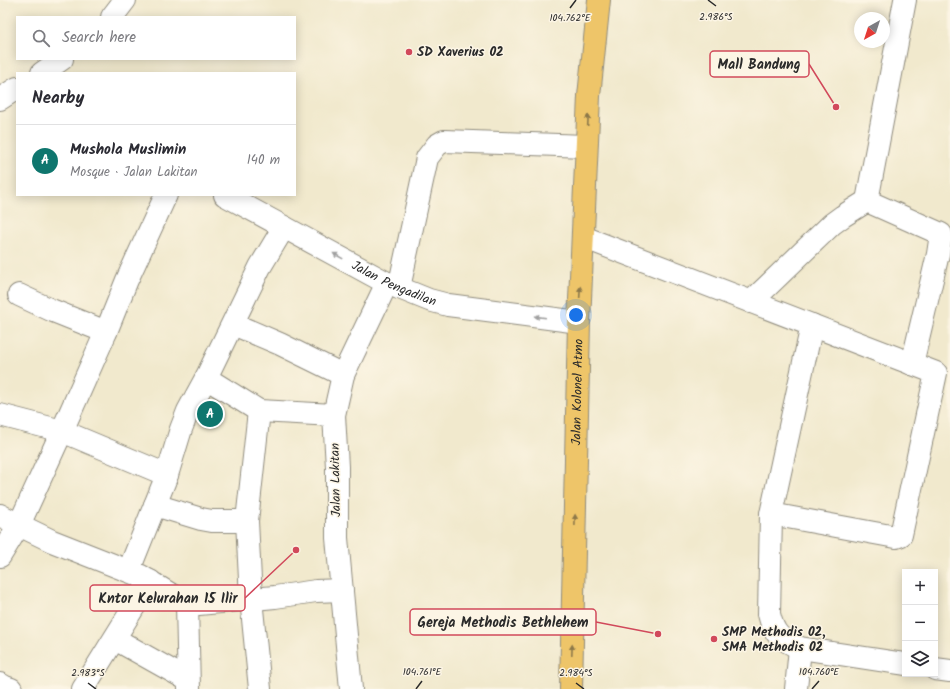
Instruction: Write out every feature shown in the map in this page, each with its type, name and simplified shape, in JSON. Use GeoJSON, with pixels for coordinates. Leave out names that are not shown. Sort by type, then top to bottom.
{"type":"FeatureCollection","features":[{"type":"Feature","properties":{"kind":"main road","name":"Jalan Kolonel Atmo"},"geometry":{"type":"LineString","coordinates":[[571,689],[579,322],[586,146],[589,96],[599,0]]}},
{"type":"Feature","properties":{"kind":"street"},"geometry":{"type":"LineString","coordinates":[[113,16],[125,0]]}},
{"type":"Feature","properties":{"kind":"street"},"geometry":{"type":"LineString","coordinates":[[868,202],[905,0]]}},
{"type":"Feature","properties":{"kind":"street"},"geometry":{"type":"LineString","coordinates":[[0,99],[16,89]]}},
{"type":"Feature","properties":{"kind":"street","name":"Jalan Lakitan"},"geometry":{"type":"LineString","coordinates":[[351,689],[337,538],[337,468],[334,415],[344,374],[393,285],[427,158],[437,145],[444,141],[586,146]]}},
{"type":"Feature","properties":{"kind":"street"},"geometry":{"type":"LineString","coordinates":[[0,556],[19,525],[166,196]]}},
{"type":"Feature","properties":{"kind":"street","name":"Jalan Pengadilan"},"geometry":{"type":"LineString","coordinates":[[227,196],[393,285],[429,300],[448,305],[579,322]]}},
{"type":"Feature","properties":{"kind":"street"},"geometry":{"type":"LineString","coordinates":[[868,202],[940,234],[944,256],[912,364]]}},
{"type":"Feature","properties":{"kind":"street"},"geometry":{"type":"LineString","coordinates":[[751,302],[832,224],[842,216],[868,202]]}},
{"type":"Feature","properties":{"kind":"street"},"geometry":{"type":"LineString","coordinates":[[129,570],[155,505],[188,411],[233,324],[260,267],[284,227]]}},
{"type":"Feature","properties":{"kind":"street"},"geometry":{"type":"LineString","coordinates":[[583,236],[812,326],[935,372],[936,374],[901,536],[896,537],[771,514]]}},
{"type":"Feature","properties":{"kind":"street"},"geometry":{"type":"LineString","coordinates":[[19,295],[51,310],[106,332]]}},
{"type":"Feature","properties":{"kind":"street"},"geometry":{"type":"LineString","coordinates":[[233,324],[344,374]]}},
{"type":"Feature","properties":{"kind":"street"},"geometry":{"type":"LineString","coordinates":[[812,326],[771,514],[769,614],[773,629],[786,642],[800,648],[902,664]]}},
{"type":"Feature","properties":{"kind":"street"},"geometry":{"type":"LineString","coordinates":[[206,378],[259,411],[334,415]]}},
{"type":"Feature","properties":{"kind":"street"},"geometry":{"type":"LineString","coordinates":[[259,411],[247,521],[251,599],[260,689]]}},
{"type":"Feature","properties":{"kind":"street"},"geometry":{"type":"LineString","coordinates":[[0,415],[62,431],[166,475]]}},
{"type":"Feature","properties":{"kind":"street"},"geometry":{"type":"LineString","coordinates":[[155,505],[201,520],[247,521]]}},
{"type":"Feature","properties":{"kind":"street"},"geometry":{"type":"LineString","coordinates":[[0,515],[52,541],[129,570],[191,605],[275,597],[316,591],[342,590]]}},
{"type":"Feature","properties":{"kind":"street"},"geometry":{"type":"LineString","coordinates":[[82,689],[115,639],[150,581]]}},
{"type":"Feature","properties":{"kind":"street"},"geometry":{"type":"LineString","coordinates":[[187,604],[189,685]]}},
{"type":"Feature","properties":{"kind":"street"},"geometry":{"type":"LineString","coordinates":[[115,639],[189,685]]}},
{"type":"Feature","properties":{"kind":"street"},"geometry":{"type":"LineString","coordinates":[[796,689],[800,648]]}},
{"type":"Feature","properties":{"kind":"street"},"geometry":{"type":"LineString","coordinates":[[938,669],[950,671]]}},
{"type":"Feature","properties":{"kind":"street"},"geometry":{"type":"LineString","coordinates":[[0,684],[11,689]]}},
{"type":"Feature","properties":{"kind":"place","name":"SD Xaverius 02"},"geometry":{"type":"Point","coordinates":[409,52]}},
{"type":"Feature","properties":{"kind":"place","name":"Mall Bandung"},"geometry":{"type":"Point","coordinates":[836,107]}},
{"type":"Feature","properties":{"kind":"place","name":"Mushola Muslimin"},"geometry":{"type":"Point","coordinates":[210,414]}},
{"type":"Feature","properties":{"kind":"place","name":"Kntor Kelurahan 15 Ilir"},"geometry":{"type":"Point","coordinates":[296,550]}},
{"type":"Feature","properties":{"kind":"place","name":"Gereja Methodis Bethlehem"},"geometry":{"type":"Point","coordinates":[658,634]}},
{"type":"Feature","properties":{"kind":"place","name":"SMP Methodis 02, SMA Methodis 02"},"geometry":{"type":"Point","coordinates":[714,639]}}]}
